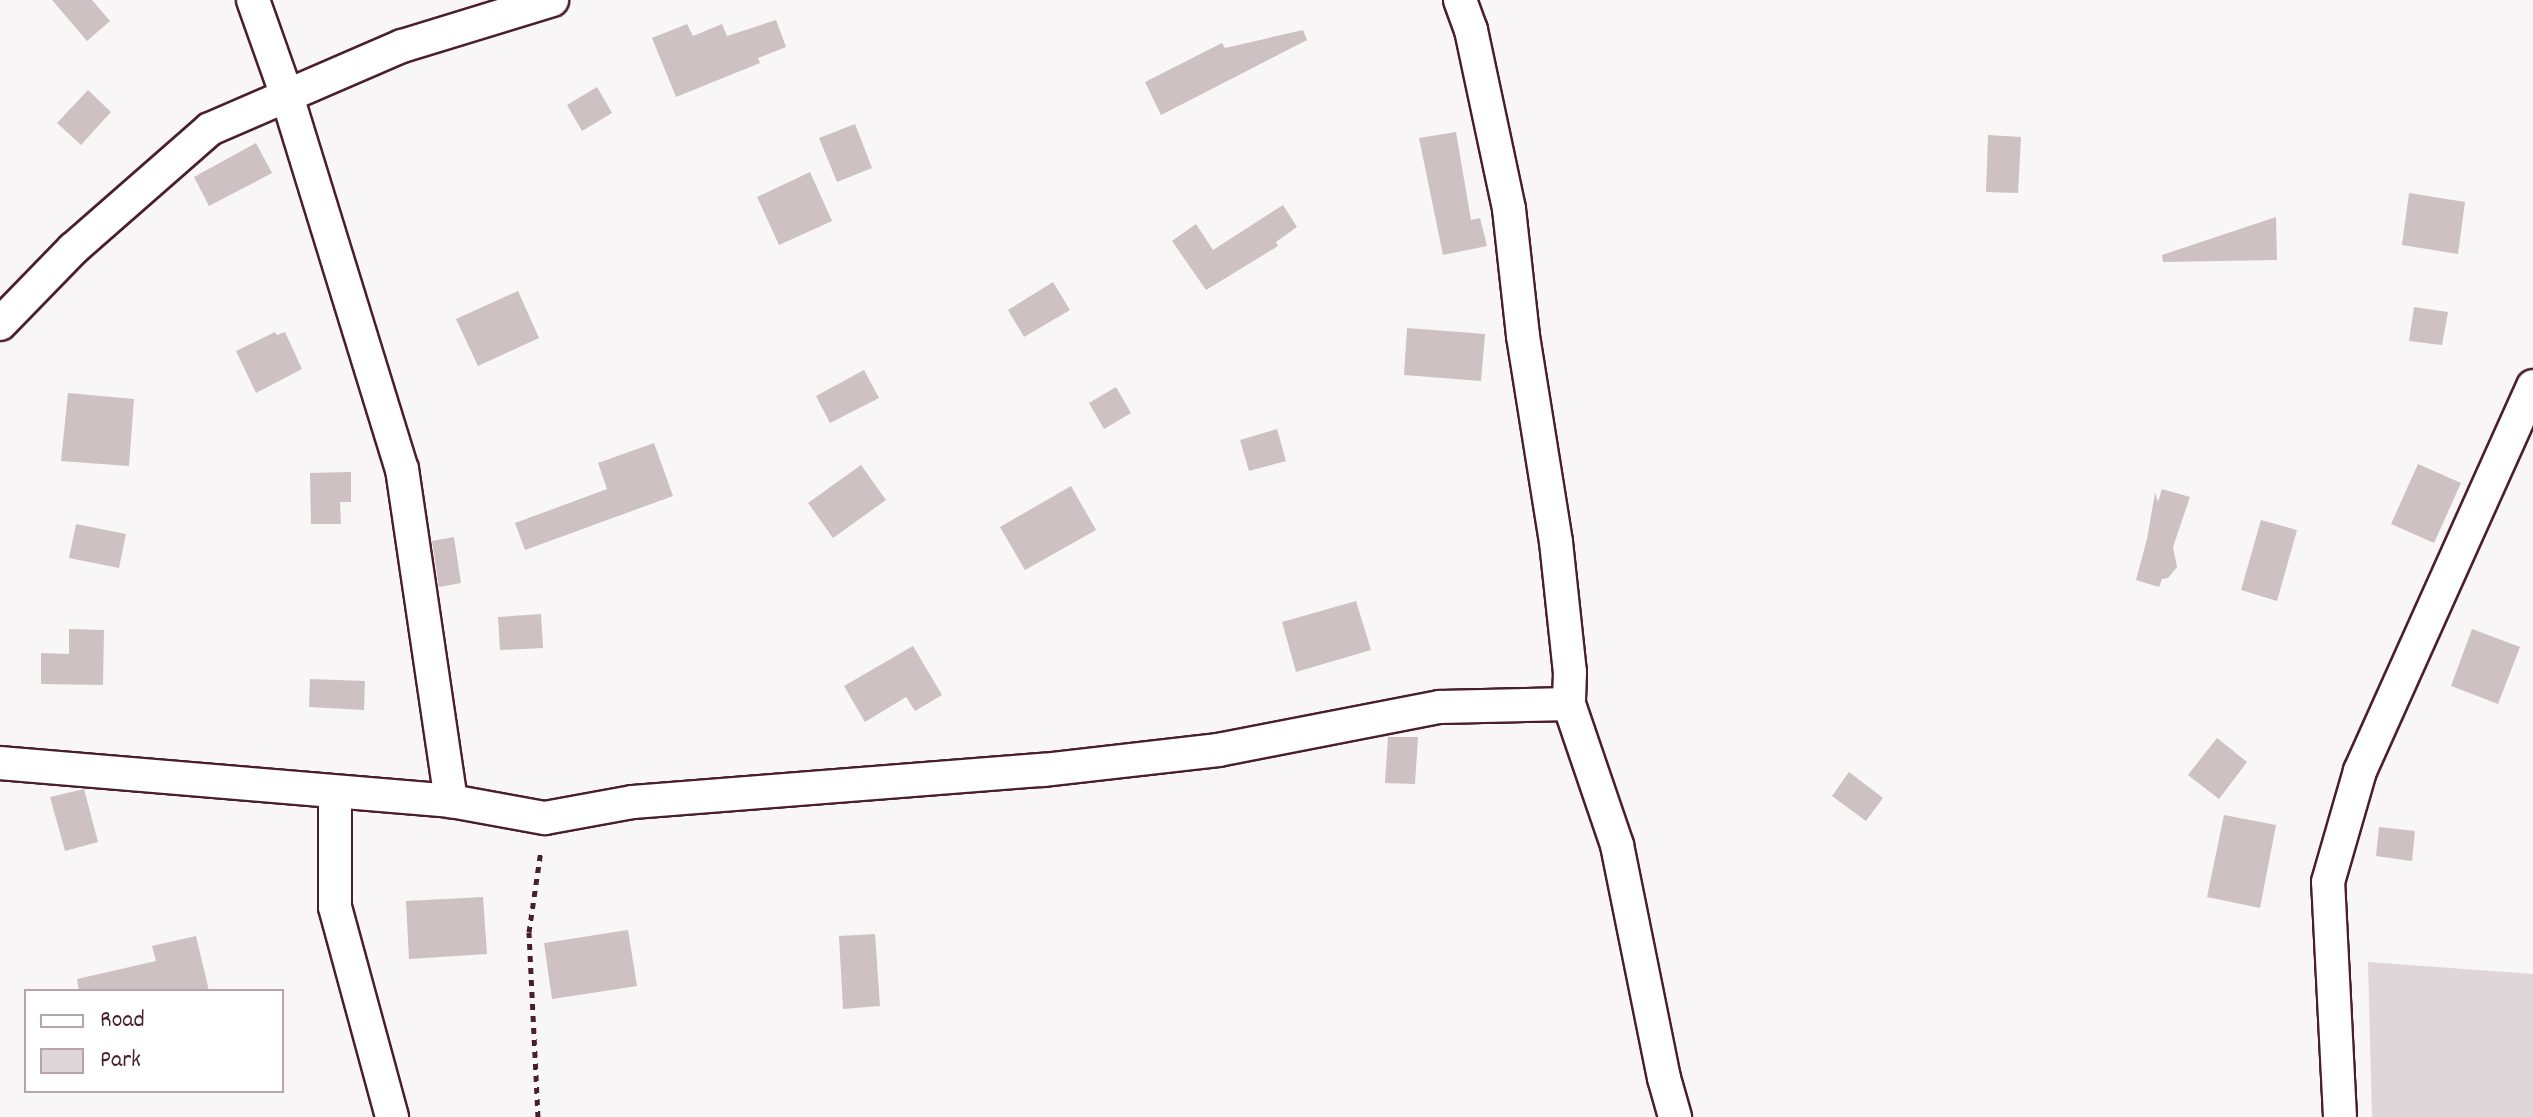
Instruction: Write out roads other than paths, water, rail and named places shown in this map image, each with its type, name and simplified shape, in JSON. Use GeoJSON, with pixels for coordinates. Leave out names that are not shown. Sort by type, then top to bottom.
{"type":"FeatureCollection","features":[{"type":"Feature","properties":{"kind":"street"},"geometry":{"type":"LineString","coordinates":[[253,0],[287,96],[402,469],[451,801]]}},
{"type":"Feature","properties":{"kind":"street"},"geometry":{"type":"LineString","coordinates":[[0,324],[73,249],[210,129],[402,46],[552,0]]}},
{"type":"Feature","properties":{"kind":"street"},"geometry":{"type":"LineString","coordinates":[[1460,0],[1471,30],[1509,209],[1523,336],[1556,542],[1570,672],[1569,704],[1617,845],[1664,1078],[1675,1117]]}},
{"type":"Feature","properties":{"kind":"street"},"geometry":{"type":"LineString","coordinates":[[2340,1117],[2328,882],[2360,771],[2533,386]]}},
{"type":"Feature","properties":{"kind":"street"},"geometry":{"type":"LineString","coordinates":[[0,763],[451,801],[545,818],[633,802],[1043,770],[1218,750],[1440,707],[1569,704]]}},
{"type":"Feature","properties":{"kind":"street"},"geometry":{"type":"LineString","coordinates":[[335,792],[335,907],[392,1117]]}}]}
